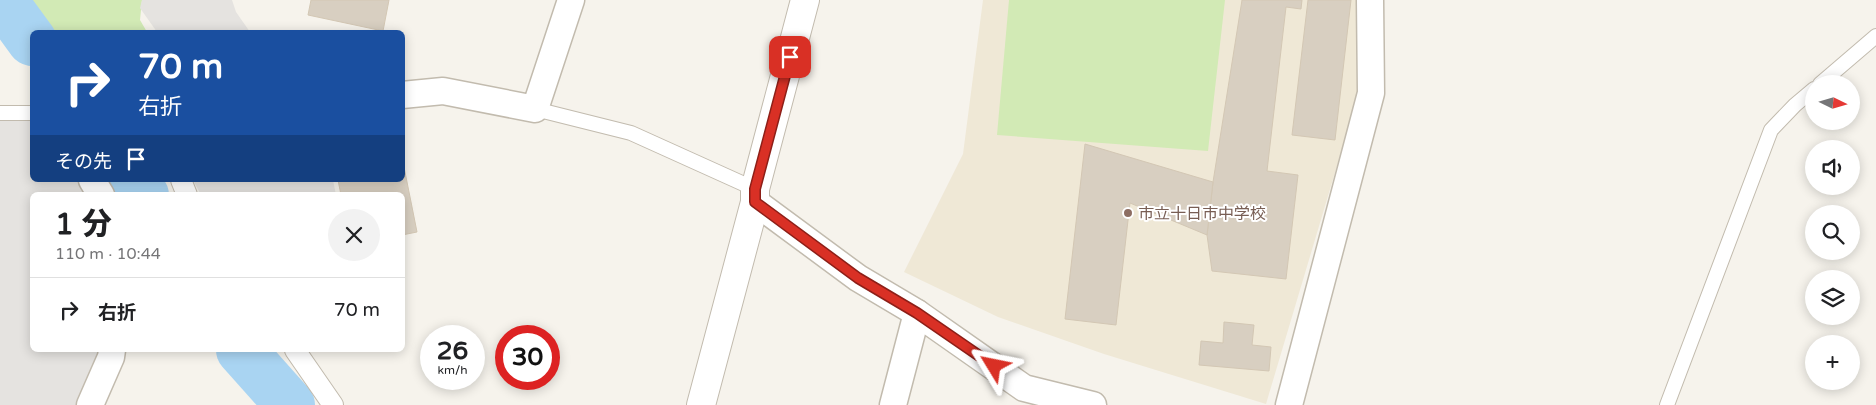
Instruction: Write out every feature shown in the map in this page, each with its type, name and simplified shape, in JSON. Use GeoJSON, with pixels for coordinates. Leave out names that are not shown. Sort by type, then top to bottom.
{"type":"FeatureCollection","features":[{"type":"Feature","properties":{"kind":"street"},"geometry":{"type":"LineString","coordinates":[[405,95],[443,91],[535,109],[571,0]]}},
{"type":"Feature","properties":{"kind":"street"},"geometry":{"type":"LineString","coordinates":[[701,405],[805,0]]}},
{"type":"Feature","properties":{"kind":"street"},"geometry":{"type":"LineString","coordinates":[[1289,405],[1371,93],[1370,0]]}},
{"type":"Feature","properties":{"kind":"street"},"geometry":{"type":"LineString","coordinates":[[755,195],[858,278],[917,313],[1024,396],[1093,405]]}},
{"type":"Feature","properties":{"kind":"street"},"geometry":{"type":"LineString","coordinates":[[893,405],[917,313]]}},
{"type":"Feature","properties":{"kind":"street"},"geometry":{"type":"LineString","coordinates":[[90,405],[112,352]]}},
{"type":"Feature","properties":{"kind":"street"},"geometry":{"type":"LineString","coordinates":[[295,352],[333,405]]}},
{"type":"Feature","properties":{"kind":"lane"},"geometry":{"type":"LineString","coordinates":[[1830,75],[1876,36]]}},
{"type":"Feature","properties":{"kind":"lane"},"geometry":{"type":"LineString","coordinates":[[1667,405],[1771,130],[1805,97]]}},
{"type":"Feature","properties":{"kind":"lane"},"geometry":{"type":"LineString","coordinates":[[535,109],[631,133],[755,195]]}},
{"type":"Feature","properties":{"kind":"lane"},"geometry":{"type":"LineString","coordinates":[[0,113],[30,113]]}},
{"type":"Feature","properties":{"kind":"shaded area"},"geometry":{"type":"Polygon","coordinates":[[[142,0],[232,0],[236,12],[249,30],[156,30],[140,8],[142,0]]]}},
{"type":"Feature","properties":{"kind":"shaded area","name":"市立十日市中学校"},"geometry":{"type":"Polygon","coordinates":[[[983,0],[1370,0],[1370,55],[1266,404],[1104,354],[998,317],[904,272],[963,154],[983,0]]]}},
{"type":"Feature","properties":{"kind":"shaded area"},"geometry":{"type":"Polygon","coordinates":[[[0,112],[30,113],[30,182],[93,182],[99,192],[30,192],[30,352],[102,352],[85,405],[0,405],[0,112]]]}},
{"type":"Feature","properties":{"kind":"shaded area"},"geometry":{"type":"Polygon","coordinates":[[[194,182],[333,182],[335,192],[199,192],[194,182]]]}},
{"type":"Feature","properties":{"kind":"green space"},"geometry":{"type":"Polygon","coordinates":[[[26,0],[142,0],[140,20],[146,30],[48,30],[26,0]]]}},
{"type":"Feature","properties":{"kind":"green space"},"geometry":{"type":"Polygon","coordinates":[[[1009,0],[1225,0],[1208,151],[997,135],[1009,0]]]}},
{"type":"Feature","properties":{"kind":"building"},"geometry":{"type":"Polygon","coordinates":[[[311,0],[389,0],[383,30],[308,15],[311,0]]]}},
{"type":"Feature","properties":{"kind":"building"},"geometry":{"type":"Polygon","coordinates":[[[1242,0],[1302,0],[1301,9],[1286,7],[1267,171],[1298,175],[1286,279],[1212,271],[1207,235],[1213,182],[1242,0]]]}},
{"type":"Feature","properties":{"kind":"building"},"geometry":{"type":"Polygon","coordinates":[[[1308,0],[1351,0],[1335,140],[1292,135],[1308,0]]]}},
{"type":"Feature","properties":{"kind":"building"},"geometry":{"type":"Polygon","coordinates":[[[1085,144],[1213,182],[1207,235],[1130,203],[1116,325],[1065,319],[1085,144]]]}},
{"type":"Feature","properties":{"kind":"building"},"geometry":{"type":"Polygon","coordinates":[[[405,172],[417,232],[405,234],[405,192],[340,192],[338,182],[405,182],[405,172]]]}},
{"type":"Feature","properties":{"kind":"building"},"geometry":{"type":"Polygon","coordinates":[[[1224,322],[1254,325],[1252,345],[1271,347],[1269,371],[1199,365],[1201,341],[1223,343],[1224,322]]]}},
{"type":"Feature","properties":{"kind":"waterway"},"geometry":{"type":"LineString","coordinates":[[2,0],[30,38]]}},
{"type":"Feature","properties":{"kind":"waterway"},"geometry":{"type":"LineString","coordinates":[[135,182],[142,192]]}},
{"type":"Feature","properties":{"kind":"waterway"},"geometry":{"type":"LineString","coordinates":[[243,352],[290,405]]}},
{"type":"Feature","properties":{"kind":"place","name":"市立十日市中学校"},"geometry":{"type":"Point","coordinates":[1128,213]}},
{"type":"Feature","properties":{"kind":"route"},"geometry":{"type":"LineString","coordinates":[[790,57],[755,189],[755,202],[858,278],[917,313],[994,366]]}}]}
